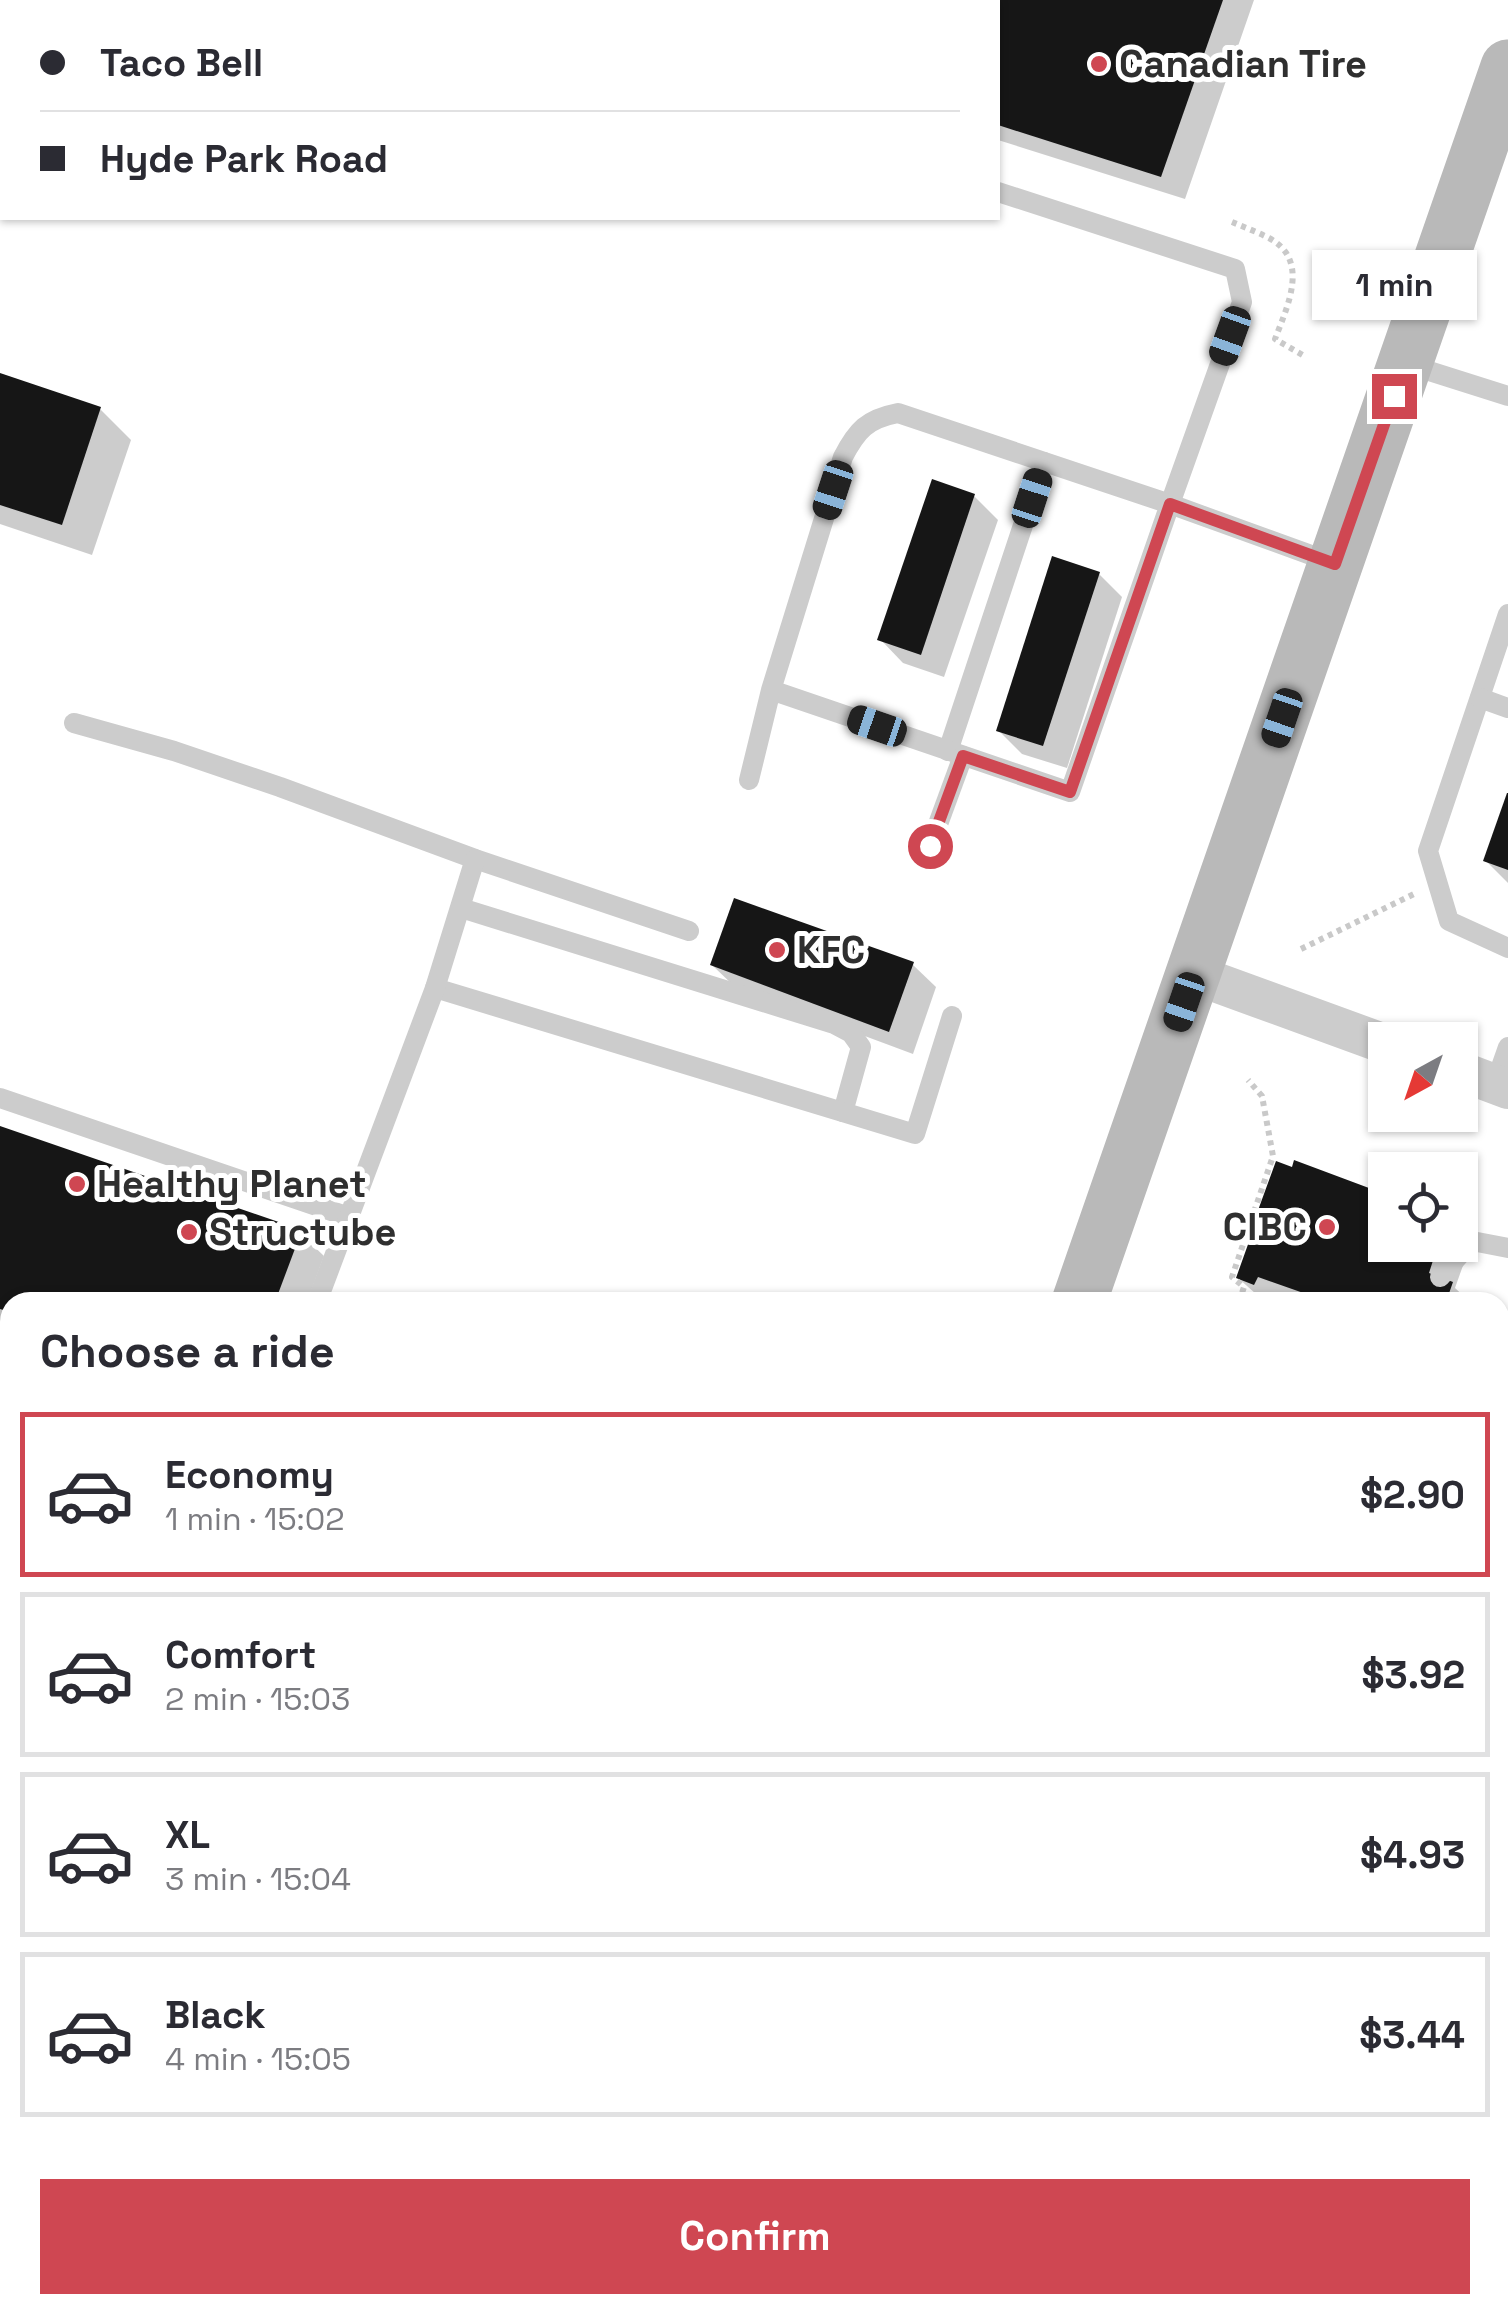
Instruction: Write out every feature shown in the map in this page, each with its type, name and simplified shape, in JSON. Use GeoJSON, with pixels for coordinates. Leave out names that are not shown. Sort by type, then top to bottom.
{"type":"FeatureCollection","features":[{"type":"Feature","properties":{"kind":"main road"},"geometry":{"type":"LineString","coordinates":[[1083,1292],[1508,67]]}},
{"type":"Feature","properties":{"kind":"street"},"geometry":{"type":"LineString","coordinates":[[1194,974],[1368,1038]]}},
{"type":"Feature","properties":{"kind":"lane"},"geometry":{"type":"LineString","coordinates":[[771,690],[1070,792],[1242,302],[1235,269],[1000,193]]}},
{"type":"Feature","properties":{"kind":"lane"},"geometry":{"type":"LineString","coordinates":[[1406,363],[1508,396]]}},
{"type":"Feature","properties":{"kind":"lane"},"geometry":{"type":"LineString","coordinates":[[749,780],[771,690],[843,457],[855,434],[879,417],[898,413],[1335,564]]}},
{"type":"Feature","properties":{"kind":"lane"},"geometry":{"type":"LineString","coordinates":[[930,846],[1044,462]]}},
{"type":"Feature","properties":{"kind":"lane"},"geometry":{"type":"LineString","coordinates":[[1508,614],[1428,850],[1449,922],[1508,948]]}},
{"type":"Feature","properties":{"kind":"lane"},"geometry":{"type":"LineString","coordinates":[[1480,698],[1508,708]]}},
{"type":"Feature","properties":{"kind":"lane"},"geometry":{"type":"LineString","coordinates":[[74,723],[280,787],[688,931]]}},
{"type":"Feature","properties":{"kind":"lane"},"geometry":{"type":"LineString","coordinates":[[321,1292],[435,988],[475,859]]}},
{"type":"Feature","properties":{"kind":"lane"},"geometry":{"type":"LineString","coordinates":[[461,908],[852,1032],[861,1047],[844,1112]]}},
{"type":"Feature","properties":{"kind":"lane"},"geometry":{"type":"LineString","coordinates":[[435,988],[915,1134],[952,1016]]}},
{"type":"Feature","properties":{"kind":"lane"},"geometry":{"type":"LineString","coordinates":[[0,1098],[350,1217]]}},
{"type":"Feature","properties":{"kind":"lane"},"geometry":{"type":"LineString","coordinates":[[1440,1277],[1472,1241],[1508,1248]]}},
{"type":"Feature","properties":{"kind":"path"},"geometry":{"type":"LineString","coordinates":[[1232,222],[1273,240],[1290,256],[1294,276],[1275,339],[1306,356]]}},
{"type":"Feature","properties":{"kind":"path"},"geometry":{"type":"LineString","coordinates":[[1300,949],[1437,882]]}},
{"type":"Feature","properties":{"kind":"path"},"geometry":{"type":"LineString","coordinates":[[1242,1292],[1244,1287],[1232,1276],[1273,1156],[1262,1096],[1248,1080]]}},
{"type":"Feature","properties":{"kind":"building","name":"Canadian Tire"},"geometry":{"type":"Polygon","coordinates":[[[1000,0],[1223,0],[1161,177],[1000,126],[1000,0]]]}},
{"type":"Feature","properties":{"kind":"building"},"geometry":{"type":"Polygon","coordinates":[[[0,373],[101,407],[62,525],[0,505],[0,373]]]}},
{"type":"Feature","properties":{"kind":"building"},"geometry":{"type":"Polygon","coordinates":[[[932,479],[975,494],[921,655],[877,640],[932,479]]]}},
{"type":"Feature","properties":{"kind":"building"},"geometry":{"type":"Polygon","coordinates":[[[1052,556],[1100,572],[1043,746],[996,731],[1052,556]]]}},
{"type":"Feature","properties":{"kind":"building"},"geometry":{"type":"Polygon","coordinates":[[[1508,793],[1508,870],[1483,861],[1508,793]]]}},
{"type":"Feature","properties":{"kind":"building"},"geometry":{"type":"Polygon","coordinates":[[[734,898],[914,962],[889,1032],[710,965],[734,898]]]}},
{"type":"Feature","properties":{"kind":"building"},"geometry":{"type":"Polygon","coordinates":[[[0,1126],[302,1230],[279,1292],[0,1292],[0,1126]]]}},
{"type":"Feature","properties":{"kind":"building","name":"CIBC"},"geometry":{"type":"Polygon","coordinates":[[[1294,1160],[1368,1188],[1368,1262],[1433,1262],[1429,1273],[1453,1282],[1450,1292],[1301,1292],[1258,1277],[1254,1285],[1236,1278],[1251,1236],[1264,1241],[1273,1219],[1257,1213],[1276,1161],[1292,1167],[1294,1160]]]}},
{"type":"Feature","properties":{"kind":"place","name":"Canadian Tire"},"geometry":{"type":"Point","coordinates":[1099,64]}},
{"type":"Feature","properties":{"kind":"place","name":"KFC"},"geometry":{"type":"Point","coordinates":[777,950]}},
{"type":"Feature","properties":{"kind":"place","name":"Healthy Planet"},"geometry":{"type":"Point","coordinates":[77,1184]}},
{"type":"Feature","properties":{"kind":"place","name":"CIBC"},"geometry":{"type":"Point","coordinates":[1327,1227]}},
{"type":"Feature","properties":{"kind":"place","name":"Structube"},"geometry":{"type":"Point","coordinates":[189,1232]}},
{"type":"Feature","properties":{"kind":"route"},"geometry":{"type":"LineString","coordinates":[[930,846],[963,756],[1070,792],[1170,504],[1335,564],[1394,396]]}}]}
